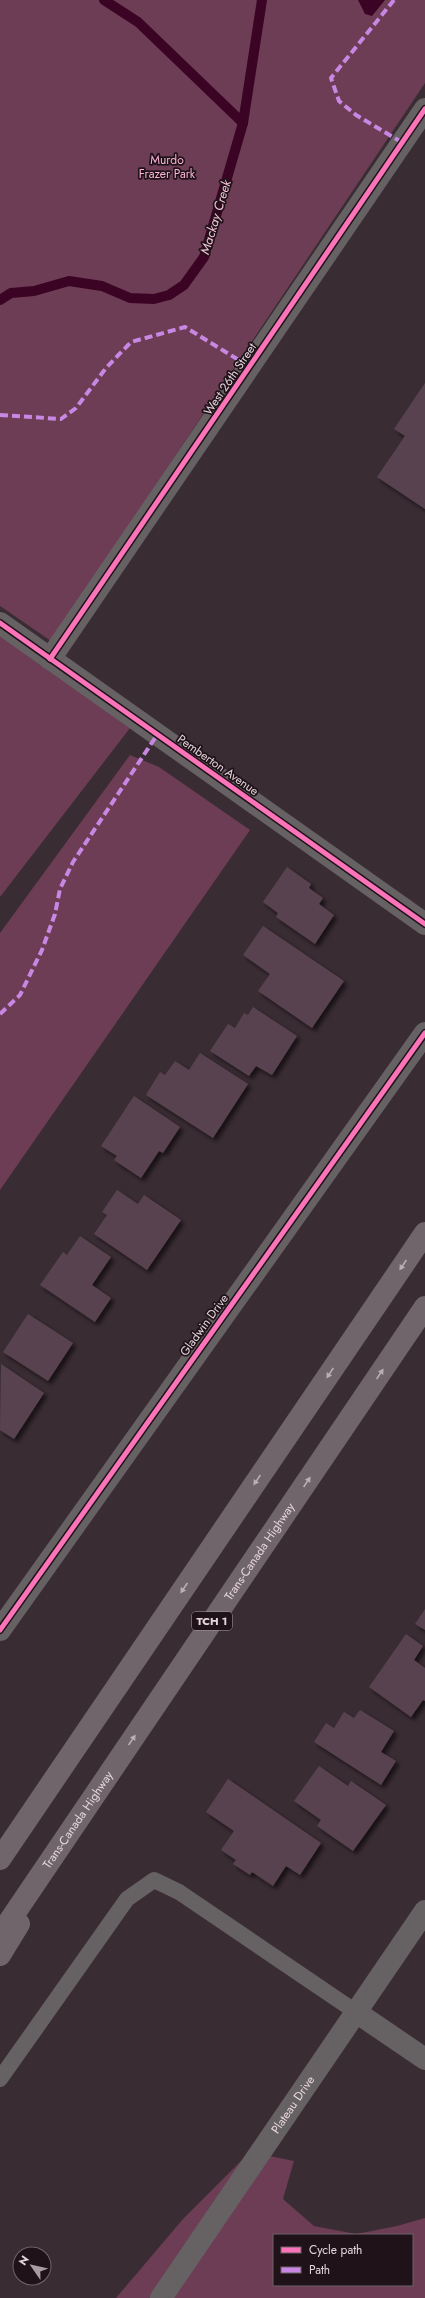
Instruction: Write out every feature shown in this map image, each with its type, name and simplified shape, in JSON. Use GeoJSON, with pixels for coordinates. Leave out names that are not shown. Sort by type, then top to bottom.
{"type":"FeatureCollection","features":[{"type":"Feature","properties":{"kind":"highway"},"geometry":{"type":"LineString","coordinates":[[0,1859],[425,1233]]}},
{"type":"Feature","properties":{"kind":"highway","name":"Trans-Canada Highway"},"geometry":{"type":"LineString","coordinates":[[0,1935],[425,1307]]}},
{"type":"Feature","properties":{"kind":"highway"},"geometry":{"type":"LineString","coordinates":[[0,1955],[115,1765]]}},
{"type":"Feature","properties":{"kind":"street","name":"West 26th Street"},"geometry":{"type":"LineString","coordinates":[[50,659],[425,109]]}},
{"type":"Feature","properties":{"kind":"street","name":"Pemberton Avenue"},"geometry":{"type":"LineString","coordinates":[[0,624],[425,924]]}},
{"type":"Feature","properties":{"kind":"street","name":"Gladwin Drive"},"geometry":{"type":"LineString","coordinates":[[0,1630],[425,1033]]}},
{"type":"Feature","properties":{"kind":"street","name":"Plateau Drive"},"geometry":{"type":"LineString","coordinates":[[161,2298],[425,1911]]}},
{"type":"Feature","properties":{"kind":"street"},"geometry":{"type":"LineString","coordinates":[[356,2012],[425,2059]]}},
{"type":"Feature","properties":{"kind":"lane"},"geometry":{"type":"LineString","coordinates":[[0,2079],[127,1899],[154,1880],[179,1892],[356,2012]]}},
{"type":"Feature","properties":{"kind":"green space","name":"Murdo Frazer Park"},"geometry":{"type":"Polygon","coordinates":[[[0,0],[425,0],[425,83],[51,641],[0,606],[0,0]]]}},
{"type":"Feature","properties":{"kind":"green space"},"geometry":{"type":"Polygon","coordinates":[[[0,632],[130,728],[0,897],[0,632]]]}},
{"type":"Feature","properties":{"kind":"green space"},"geometry":{"type":"Polygon","coordinates":[[[130,755],[159,767],[250,830],[0,1190],[0,933],[130,755]]]}},
{"type":"Feature","properties":{"kind":"green space"},"geometry":{"type":"Polygon","coordinates":[[[250,2152],[294,2161],[283,2199],[314,2226],[356,2234],[397,2226],[425,2218],[425,2298],[116,2298],[183,2219],[250,2152]]]}},
{"type":"Feature","properties":{"kind":"shaded area"},"geometry":{"type":"Polygon","coordinates":[[[358,0],[385,0],[372,16],[365,14],[358,0]]]}},
{"type":"Feature","properties":{"kind":"building"},"geometry":{"type":"Polygon","coordinates":[[[425,383],[425,509],[377,477],[405,436],[394,429],[425,383]]]}},
{"type":"Feature","properties":{"kind":"building"},"geometry":{"type":"Polygon","coordinates":[[[287,867],[311,884],[309,888],[323,898],[319,904],[334,915],[315,944],[276,917],[278,913],[263,902],[287,867]]]}},
{"type":"Feature","properties":{"kind":"building"},"geometry":{"type":"Polygon","coordinates":[[[263,926],[344,981],[312,1028],[258,991],[270,974],[243,955],[263,926]]]}},
{"type":"Feature","properties":{"kind":"building"},"geometry":{"type":"Polygon","coordinates":[[[253,1007],[297,1036],[272,1075],[256,1066],[249,1076],[210,1051],[228,1024],[235,1028],[244,1013],[248,1015],[253,1007]]]}},
{"type":"Feature","properties":{"kind":"building"},"geometry":{"type":"Polygon","coordinates":[[[200,1053],[248,1084],[213,1138],[146,1095],[160,1072],[165,1075],[175,1061],[189,1070],[200,1053]]]}},
{"type":"Feature","properties":{"kind":"building"},"geometry":{"type":"Polygon","coordinates":[[[134,1096],[180,1127],[163,1153],[159,1151],[141,1178],[114,1160],[117,1156],[101,1146],[134,1096]]]}},
{"type":"Feature","properties":{"kind":"building"},"geometry":{"type":"Polygon","coordinates":[[[117,1190],[138,1204],[144,1195],[181,1220],[147,1270],[94,1234],[107,1215],[102,1212],[117,1190]]]}},
{"type":"Feature","properties":{"kind":"building"},"geometry":{"type":"Polygon","coordinates":[[[80,1236],[111,1257],[92,1285],[111,1298],[95,1322],[40,1285],[63,1252],[67,1255],[80,1236]]]}},
{"type":"Feature","properties":{"kind":"building"},"geometry":{"type":"Polygon","coordinates":[[[28,1314],[73,1343],[48,1381],[3,1352],[28,1314]]]}},
{"type":"Feature","properties":{"kind":"building"},"geometry":{"type":"Polygon","coordinates":[[[1,1364],[44,1393],[14,1439],[0,1430],[1,1364]]]}},
{"type":"Feature","properties":{"kind":"building"},"geometry":{"type":"Polygon","coordinates":[[[425,1609],[425,1630],[415,1624],[425,1609]]]}},
{"type":"Feature","properties":{"kind":"building"},"geometry":{"type":"Polygon","coordinates":[[[406,1634],[423,1646],[414,1660],[425,1668],[425,1701],[423,1700],[411,1717],[369,1687],[406,1634]]]}},
{"type":"Feature","properties":{"kind":"building"},"geometry":{"type":"Polygon","coordinates":[[[360,1710],[394,1731],[381,1752],[396,1761],[381,1785],[314,1742],[326,1723],[334,1728],[344,1712],[354,1718],[360,1710]]]}},
{"type":"Feature","properties":{"kind":"building"},"geometry":{"type":"Polygon","coordinates":[[[319,1766],[348,1786],[351,1781],[386,1805],[353,1851],[317,1826],[321,1820],[294,1801],[319,1766]]]}},
{"type":"Feature","properties":{"kind":"building"},"geometry":{"type":"Polygon","coordinates":[[[228,1779],[321,1843],[300,1875],[286,1866],[273,1886],[252,1872],[250,1875],[233,1864],[236,1860],[221,1850],[234,1831],[206,1812],[228,1779]]]}},
{"type":"Feature","properties":{"kind":"waterway"},"geometry":{"type":"LineString","coordinates":[[104,0],[138,22],[243,123]]}},
{"type":"Feature","properties":{"kind":"waterway","name":"Mackay Creek"},"geometry":{"type":"LineString","coordinates":[[0,300],[11,293],[34,291],[69,281],[102,286],[130,298],[154,299],[169,295],[184,285],[204,257],[243,123],[262,0]]}},
{"type":"Feature","properties":{"kind":"marked path"},"geometry":{"type":"LineString","coordinates":[[394,0],[331,78],[339,101],[356,115],[403,143]]}},
{"type":"Feature","properties":{"kind":"marked path"},"geometry":{"type":"LineString","coordinates":[[0,415],[61,419],[76,408],[106,368],[131,342],[185,327],[250,367]]}},
{"type":"Feature","properties":{"kind":"marked path"},"geometry":{"type":"LineString","coordinates":[[0,1014],[20,995],[42,950],[55,914],[60,889],[73,862],[157,735]]}},
{"type":"Feature","properties":{"kind":"cycle path"},"geometry":{"type":"LineString","coordinates":[[50,659],[425,109]]}},
{"type":"Feature","properties":{"kind":"cycle path"},"geometry":{"type":"LineString","coordinates":[[0,623],[425,924]]}},
{"type":"Feature","properties":{"kind":"cycle path"},"geometry":{"type":"LineString","coordinates":[[0,1630],[425,1033]]}}]}
